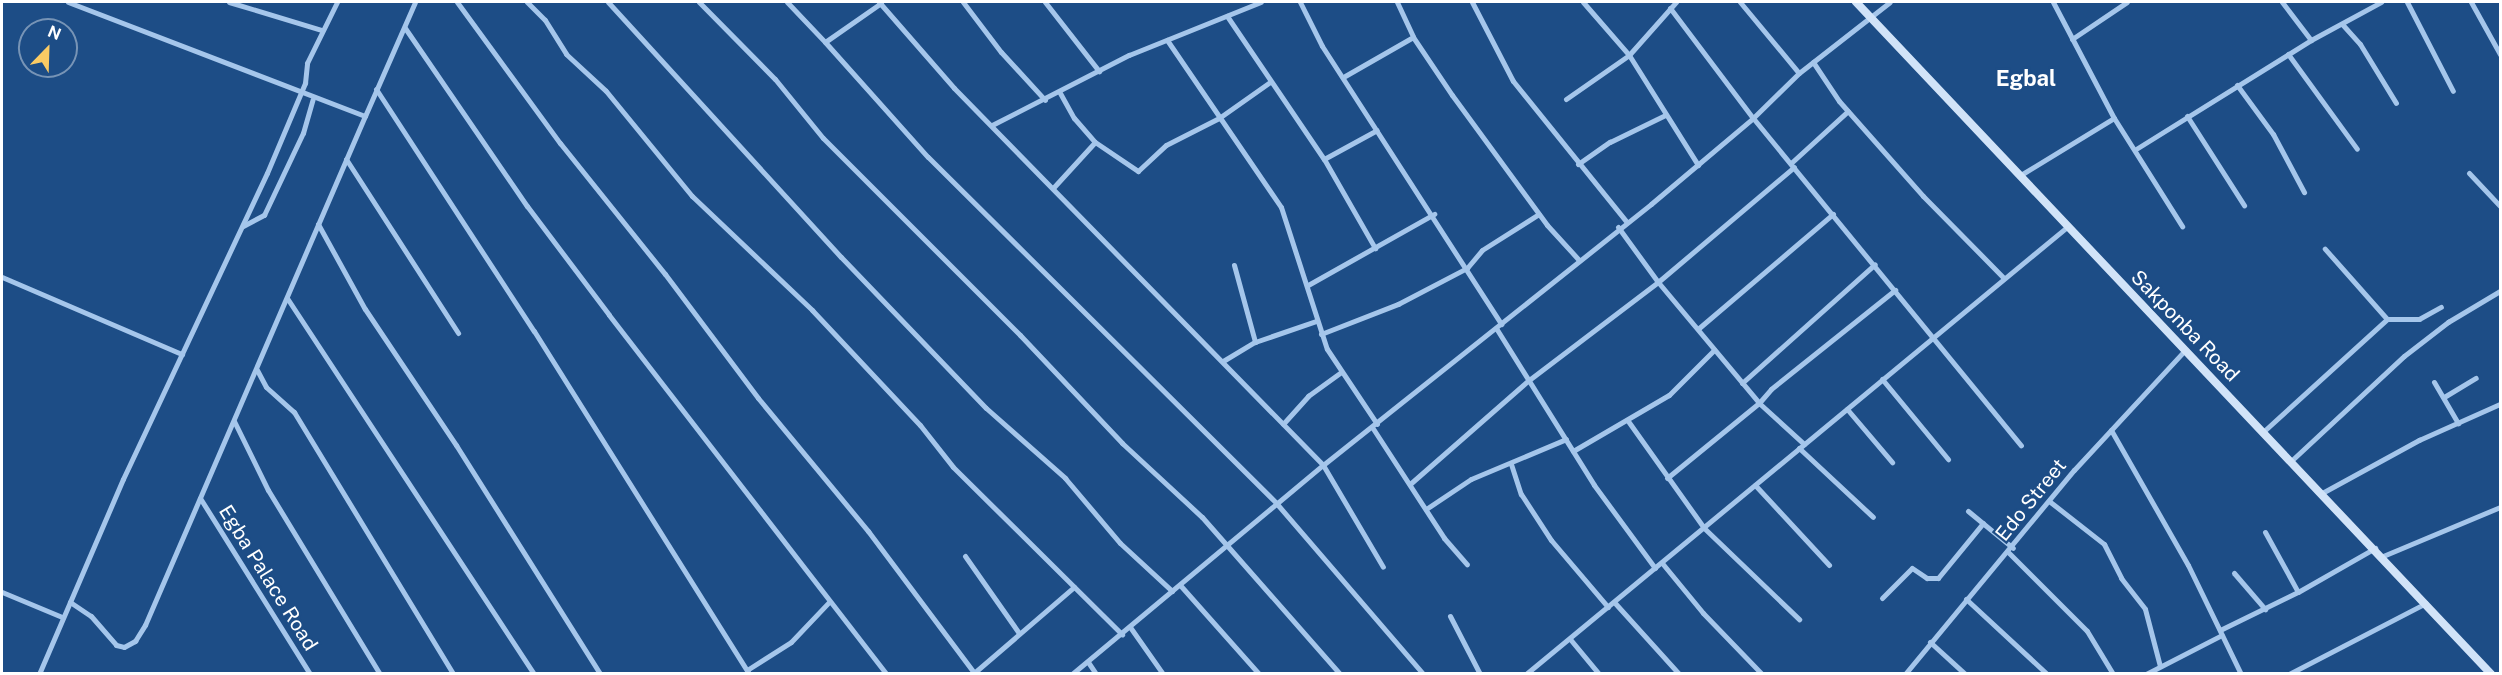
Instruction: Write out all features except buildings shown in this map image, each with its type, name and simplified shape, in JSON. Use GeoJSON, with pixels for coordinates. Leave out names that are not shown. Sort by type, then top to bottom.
{"type":"FeatureCollection","features":[{"type":"Feature","properties":{"kind":"main road","name":"Sakponba Road"},"geometry":{"type":"LineString","coordinates":[[1856,2],[2067,227],[2383,556],[2491,674]]}},
{"type":"Feature","properties":{"kind":"street"},"geometry":{"type":"LineString","coordinates":[[68,2],[313,99],[365,116]]}},
{"type":"Feature","properties":{"kind":"street"},"geometry":{"type":"LineString","coordinates":[[229,2],[322,30]]}},
{"type":"Feature","properties":{"kind":"street"},"geometry":{"type":"LineString","coordinates":[[39,674],[62,617],[242,227],[301,93],[307,63],[337,2]]}},
{"type":"Feature","properties":{"kind":"street"},"geometry":{"type":"LineString","coordinates":[[70,602],[91,616],[116,645],[124,647],[135,641],[257,370],[415,2]]}},
{"type":"Feature","properties":{"kind":"street"},"geometry":{"type":"LineString","coordinates":[[457,2],[560,143],[665,274],[758,398],[868,531],[974,673],[1074,587]]}},
{"type":"Feature","properties":{"kind":"street"},"geometry":{"type":"LineString","coordinates":[[528,2],[545,20],[566,54],[606,91],[692,196],[712,210],[812,310],[920,425],[953,467],[1122,634]]}},
{"type":"Feature","properties":{"kind":"street"},"geometry":{"type":"LineString","coordinates":[[608,2],[841,257],[986,408],[1065,478],[1120,543],[1172,591]]}},
{"type":"Feature","properties":{"kind":"street"},"geometry":{"type":"LineString","coordinates":[[699,2],[775,79],[823,138],[1226,546],[1340,674]]}},
{"type":"Feature","properties":{"kind":"street"},"geometry":{"type":"LineString","coordinates":[[787,2],[928,157],[1277,504],[1423,674]]}},
{"type":"Feature","properties":{"kind":"street"},"geometry":{"type":"LineString","coordinates":[[825,42],[880,2],[992,125],[1323,465],[1383,567]]}},
{"type":"Feature","properties":{"kind":"street"},"geometry":{"type":"LineString","coordinates":[[963,2],[1001,52],[1045,100]]}},
{"type":"Feature","properties":{"kind":"street"},"geometry":{"type":"LineString","coordinates":[[1045,2],[1099,71]]}},
{"type":"Feature","properties":{"kind":"street"},"geometry":{"type":"LineString","coordinates":[[992,125],[1060,93],[1099,71],[1167,40],[1261,2]]}},
{"type":"Feature","properties":{"kind":"street"},"geometry":{"type":"LineString","coordinates":[[1300,2],[1322,46],[1345,76],[1392,158],[1434,214],[1467,268],[1529,380],[1573,451],[1656,568]]}},
{"type":"Feature","properties":{"kind":"street"},"geometry":{"type":"LineString","coordinates":[[1397,2],[1413,37],[1539,214],[1579,261]]}},
{"type":"Feature","properties":{"kind":"street"},"geometry":{"type":"LineString","coordinates":[[1472,2],[1513,81],[1626,221]]}},
{"type":"Feature","properties":{"kind":"street"},"geometry":{"type":"LineString","coordinates":[[1566,99],[1629,55],[1676,2]]}},
{"type":"Feature","properties":{"kind":"street"},"geometry":{"type":"LineString","coordinates":[[1740,2],[1799,73]]}},
{"type":"Feature","properties":{"kind":"street"},"geometry":{"type":"LineString","coordinates":[[1072,674],[1323,465],[1698,165],[1753,118],[1799,73],[1890,2]]}},
{"type":"Feature","properties":{"kind":"street"},"geometry":{"type":"LineString","coordinates":[[2054,2],[2114,118],[2136,149],[2182,226]]}},
{"type":"Feature","properties":{"kind":"street"},"geometry":{"type":"LineString","coordinates":[[2072,39],[2127,2]]}},
{"type":"Feature","properties":{"kind":"street"},"geometry":{"type":"LineString","coordinates":[[2282,2],[2311,40]]}},
{"type":"Feature","properties":{"kind":"street"},"geometry":{"type":"LineString","coordinates":[[2136,149],[2311,40],[2381,2]]}},
{"type":"Feature","properties":{"kind":"street"},"geometry":{"type":"LineString","coordinates":[[2407,2],[2452,91]]}},
{"type":"Feature","properties":{"kind":"street"},"geometry":{"type":"LineString","coordinates":[[2471,2],[2500,54]]}},
{"type":"Feature","properties":{"kind":"street"},"geometry":{"type":"LineString","coordinates":[[1588,3],[1629,55],[1698,165]]}},
{"type":"Feature","properties":{"kind":"street"},"geometry":{"type":"LineString","coordinates":[[1670,8],[1753,118],[1875,264],[2021,445]]}},
{"type":"Feature","properties":{"kind":"street"},"geometry":{"type":"LineString","coordinates":[[1227,16],[1324,159],[1375,248]]}},
{"type":"Feature","properties":{"kind":"street"},"geometry":{"type":"LineString","coordinates":[[2342,24],[2360,44],[2396,103]]}},
{"type":"Feature","properties":{"kind":"street"},"geometry":{"type":"LineString","coordinates":[[405,28],[527,206],[886,674]]}},
{"type":"Feature","properties":{"kind":"street"},"geometry":{"type":"LineString","coordinates":[[1345,76],[1413,37]]}},
{"type":"Feature","properties":{"kind":"street"},"geometry":{"type":"LineString","coordinates":[[1167,40],[1281,207],[1308,285],[1316,321],[1341,372],[1444,538],[1467,564]]}},
{"type":"Feature","properties":{"kind":"street"},"geometry":{"type":"LineString","coordinates":[[2288,54],[2357,149]]}},
{"type":"Feature","properties":{"kind":"street"},"geometry":{"type":"LineString","coordinates":[[1813,62],[1848,111],[1923,196],[2004,278]]}},
{"type":"Feature","properties":{"kind":"street"},"geometry":{"type":"LineString","coordinates":[[1060,93],[1074,118],[1095,142],[1138,171],[1166,145],[1219,118],[1270,82]]}},
{"type":"Feature","properties":{"kind":"street"},"geometry":{"type":"LineString","coordinates":[[2237,85],[2272,134],[2304,192]]}},
{"type":"Feature","properties":{"kind":"street"},"geometry":{"type":"LineString","coordinates":[[376,89],[534,330],[748,672],[791,642],[829,602]]}},
{"type":"Feature","properties":{"kind":"street"},"geometry":{"type":"LineString","coordinates":[[242,227],[264,215],[303,133],[313,99]]}},
{"type":"Feature","properties":{"kind":"street"},"geometry":{"type":"LineString","coordinates":[[1410,484],[1529,380],[1658,282],[1793,165],[1848,111]]}},
{"type":"Feature","properties":{"kind":"street"},"geometry":{"type":"LineString","coordinates":[[1578,164],[1610,142],[1665,115]]}},
{"type":"Feature","properties":{"kind":"street"},"geometry":{"type":"LineString","coordinates":[[2187,116],[2244,205]]}},
{"type":"Feature","properties":{"kind":"street"},"geometry":{"type":"LineString","coordinates":[[2019,176],[2114,118]]}},
{"type":"Feature","properties":{"kind":"street"},"geometry":{"type":"LineString","coordinates":[[1324,159],[1377,130]]}},
{"type":"Feature","properties":{"kind":"street"},"geometry":{"type":"LineString","coordinates":[[1053,188],[1095,142]]}},
{"type":"Feature","properties":{"kind":"street"},"geometry":{"type":"LineString","coordinates":[[346,159],[458,333]]}},
{"type":"Feature","properties":{"kind":"street"},"geometry":{"type":"LineString","coordinates":[[2469,173],[2500,206]]}},
{"type":"Feature","properties":{"kind":"street"},"geometry":{"type":"LineString","coordinates":[[1308,285],[1434,214]]}},
{"type":"Feature","properties":{"kind":"street"},"geometry":{"type":"LineString","coordinates":[[1322,334],[1398,304],[1467,268],[1482,250],[1539,214]]}},
{"type":"Feature","properties":{"kind":"street"},"geometry":{"type":"LineString","coordinates":[[1699,328],[1833,214]]}},
{"type":"Feature","properties":{"kind":"street"},"geometry":{"type":"LineString","coordinates":[[318,224],[365,309],[456,445],[600,674]]}},
{"type":"Feature","properties":{"kind":"street"},"geometry":{"type":"LineString","coordinates":[[1618,227],[1658,282],[1699,328],[1714,350],[1759,403],[1873,517]]}},
{"type":"Feature","properties":{"kind":"street"},"geometry":{"type":"LineString","coordinates":[[1526,674],[2067,227]]}},
{"type":"Feature","properties":{"kind":"street"},"geometry":{"type":"LineString","coordinates":[[2325,249],[2387,319]]}},
{"type":"Feature","properties":{"kind":"street"},"geometry":{"type":"LineString","coordinates":[[1742,383],[1875,264]]}},
{"type":"Feature","properties":{"kind":"street"},"geometry":{"type":"LineString","coordinates":[[1234,265],[1255,342]]}},
{"type":"Feature","properties":{"kind":"street"},"geometry":{"type":"LineString","coordinates":[[2,277],[182,354]]}},
{"type":"Feature","properties":{"kind":"street"},"geometry":{"type":"LineString","coordinates":[[1667,478],[1759,403],[1771,389],[1895,290]]}},
{"type":"Feature","properties":{"kind":"street"},"geometry":{"type":"LineString","coordinates":[[2291,461],[2404,356],[2448,322],[2500,291]]}},
{"type":"Feature","properties":{"kind":"street"},"geometry":{"type":"LineString","coordinates":[[286,298],[534,674]]}},
{"type":"Feature","properties":{"kind":"street"},"geometry":{"type":"LineString","coordinates":[[2264,431],[2387,319],[2419,320],[2441,307]]}},
{"type":"Feature","properties":{"kind":"street"},"geometry":{"type":"LineString","coordinates":[[1223,361],[1255,342],[1316,321]]}},
{"type":"Feature","properties":{"kind":"street"},"geometry":{"type":"LineString","coordinates":[[1573,451],[1669,395],[1714,350]]}},
{"type":"Feature","properties":{"kind":"street","name":"Edo Street"},"geometry":{"type":"LineString","coordinates":[[1905,674],[1966,599],[2011,550],[2049,501],[2185,350]]}},
{"type":"Feature","properties":{"kind":"street"},"geometry":{"type":"LineString","coordinates":[[257,370],[266,387],[294,412],[453,674]]}},
{"type":"Feature","properties":{"kind":"street"},"geometry":{"type":"LineString","coordinates":[[1284,424],[1308,396],[1341,372]]}},
{"type":"Feature","properties":{"kind":"street"},"geometry":{"type":"LineString","coordinates":[[2444,397],[2476,378]]}},
{"type":"Feature","properties":{"kind":"street"},"geometry":{"type":"LineString","coordinates":[[1882,379],[1948,459]]}},
{"type":"Feature","properties":{"kind":"street"},"geometry":{"type":"LineString","coordinates":[[2434,382],[2458,423]]}},
{"type":"Feature","properties":{"kind":"street"},"geometry":{"type":"LineString","coordinates":[[2322,493],[2500,404]]}},
{"type":"Feature","properties":{"kind":"street"},"geometry":{"type":"LineString","coordinates":[[1847,409],[1892,462]]}},
{"type":"Feature","properties":{"kind":"street"},"geometry":{"type":"LineString","coordinates":[[233,420],[268,490],[380,674]]}},
{"type":"Feature","properties":{"kind":"street"},"geometry":{"type":"LineString","coordinates":[[1628,421],[1704,528],[1799,619]]}},
{"type":"Feature","properties":{"kind":"street"},"geometry":{"type":"LineString","coordinates":[[2111,430],[2188,565],[2241,674]]}},
{"type":"Feature","properties":{"kind":"street"},"geometry":{"type":"LineString","coordinates":[[1426,509],[1471,479],[1566,439]]}},
{"type":"Feature","properties":{"kind":"street"},"geometry":{"type":"LineString","coordinates":[[1511,464],[1521,494],[1551,540],[1608,607]]}},
{"type":"Feature","properties":{"kind":"street"},"geometry":{"type":"LineString","coordinates":[[1755,485],[1829,565]]}},
{"type":"Feature","properties":{"kind":"street","name":"Egba Palace Road"},"geometry":{"type":"LineString","coordinates":[[200,498],[310,674]]}},
{"type":"Feature","properties":{"kind":"street"},"geometry":{"type":"LineString","coordinates":[[2049,501],[2104,544],[2121,578],[2145,609],[2160,666]]}},
{"type":"Feature","properties":{"kind":"street"},"geometry":{"type":"LineString","coordinates":[[2383,556],[2500,507]]}},
{"type":"Feature","properties":{"kind":"street"},"geometry":{"type":"LineString","coordinates":[[1968,511],[2011,550],[2087,631],[2113,674]]}},
{"type":"Feature","properties":{"kind":"street"},"geometry":{"type":"LineString","coordinates":[[1882,598],[1912,568],[1927,578],[1938,578],[1983,523]]}},
{"type":"Feature","properties":{"kind":"street"},"geometry":{"type":"LineString","coordinates":[[2265,532],[2298,592]]}},
{"type":"Feature","properties":{"kind":"street"},"geometry":{"type":"LineString","coordinates":[[2146,674],[2375,548]]}},
{"type":"Feature","properties":{"kind":"street"},"geometry":{"type":"LineString","coordinates":[[965,556],[1019,633]]}},
{"type":"Feature","properties":{"kind":"street"},"geometry":{"type":"LineString","coordinates":[[1662,563],[1703,613],[1762,674]]}},
{"type":"Feature","properties":{"kind":"street"},"geometry":{"type":"LineString","coordinates":[[2234,573],[2265,609]]}},
{"type":"Feature","properties":{"kind":"street"},"geometry":{"type":"LineString","coordinates":[[1180,585],[1259,674]]}},
{"type":"Feature","properties":{"kind":"street"},"geometry":{"type":"LineString","coordinates":[[2,592],[62,617]]}},
{"type":"Feature","properties":{"kind":"street"},"geometry":{"type":"LineString","coordinates":[[1966,599],[2047,674]]}},
{"type":"Feature","properties":{"kind":"street"},"geometry":{"type":"LineString","coordinates":[[1614,602],[1679,674]]}},
{"type":"Feature","properties":{"kind":"street"},"geometry":{"type":"LineString","coordinates":[[2289,674],[2426,603]]}},
{"type":"Feature","properties":{"kind":"street"},"geometry":{"type":"LineString","coordinates":[[1450,616],[1480,674]]}},
{"type":"Feature","properties":{"kind":"street"},"geometry":{"type":"LineString","coordinates":[[1130,627],[1163,674]]}},
{"type":"Feature","properties":{"kind":"street"},"geometry":{"type":"LineString","coordinates":[[1570,639],[1599,674]]}},
{"type":"Feature","properties":{"kind":"street"},"geometry":{"type":"LineString","coordinates":[[1930,642],[1965,674]]}},
{"type":"Feature","properties":{"kind":"street"},"geometry":{"type":"LineString","coordinates":[[1088,662],[1096,674]]}},
{"type":"Feature","properties":{"kind":"district","name":"Egbal"},"geometry":{"type":"Point","coordinates":[2026,79]}}]}
